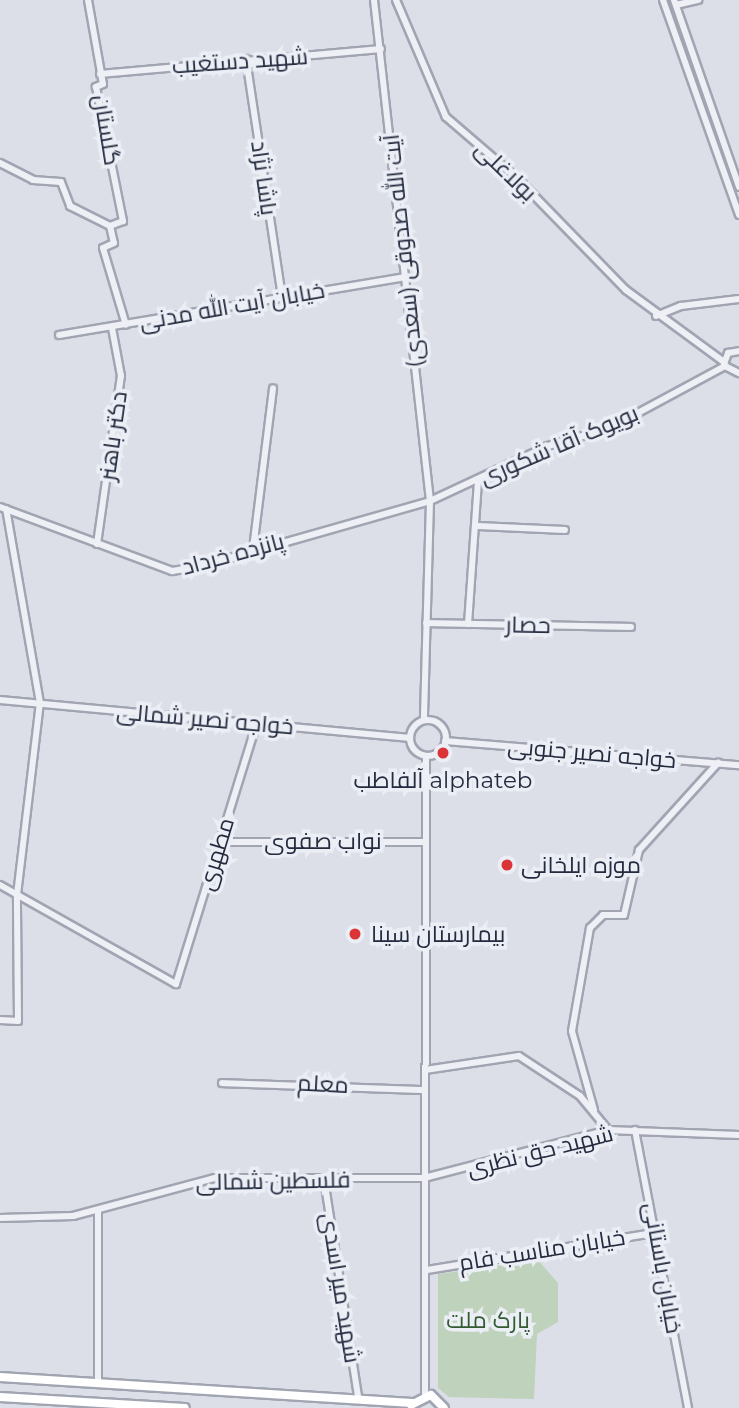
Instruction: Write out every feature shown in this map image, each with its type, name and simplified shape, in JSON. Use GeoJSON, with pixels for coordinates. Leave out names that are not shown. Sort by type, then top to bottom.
{"type":"FeatureCollection","features":[{"type":"Feature","properties":{"kind":"main road"},"geometry":{"type":"LineString","coordinates":[[0,1377],[378,1397],[411,1406],[425,1395],[444,1408]]}},
{"type":"Feature","properties":{"kind":"main road"},"geometry":{"type":"LineString","coordinates":[[378,1397],[380,1408]]}},
{"type":"Feature","properties":{"kind":"main road"},"geometry":{"type":"LineString","coordinates":[[0,1398],[185,1408]]}},
{"type":"Feature","properties":{"kind":"street","name":"گلستان"},"geometry":{"type":"LineString","coordinates":[[88,0],[103,84],[96,87],[123,220],[110,226]]}},
{"type":"Feature","properties":{"kind":"street","name":"آیت الله صدوقی (سعدی)"},"geometry":{"type":"LineString","coordinates":[[374,0],[430,502],[424,720]]}},
{"type":"Feature","properties":{"kind":"street","name":"بولاغلی"},"geometry":{"type":"LineString","coordinates":[[396,0],[446,117],[489,151],[656,316],[739,373]]}},
{"type":"Feature","properties":{"kind":"street"},"geometry":{"type":"LineString","coordinates":[[663,0],[739,215]]}},
{"type":"Feature","properties":{"kind":"street"},"geometry":{"type":"LineString","coordinates":[[698,0],[675,3],[739,187]]}},
{"type":"Feature","properties":{"kind":"street","name":"شهید دستغیب"},"geometry":{"type":"LineString","coordinates":[[100,74],[246,59],[381,50]]}},
{"type":"Feature","properties":{"kind":"street","name":"پاشا نژاد"},"geometry":{"type":"LineString","coordinates":[[246,59],[282,297]]}},
{"type":"Feature","properties":{"kind":"street"},"geometry":{"type":"LineString","coordinates":[[0,163],[33,180],[61,182],[70,206],[110,226],[114,243],[103,248],[126,325]]}},
{"type":"Feature","properties":{"kind":"street","name":"خیابان آیت الله مدنی"},"geometry":{"type":"LineString","coordinates":[[59,335],[404,276]]}},
{"type":"Feature","properties":{"kind":"street"},"geometry":{"type":"LineString","coordinates":[[656,316],[681,306],[739,299]]}},
{"type":"Feature","properties":{"kind":"street","name":"دکتر باهنر"},"geometry":{"type":"LineString","coordinates":[[97,544],[121,376],[111,328]]}},
{"type":"Feature","properties":{"kind":"street","name":"بویوک آقا شکوری"},"geometry":{"type":"LineString","coordinates":[[430,502],[548,446],[610,428],[724,364],[739,350]]}},
{"type":"Feature","properties":{"kind":"street"},"geometry":{"type":"LineString","coordinates":[[253,549],[274,388]]}},
{"type":"Feature","properties":{"kind":"street"},"geometry":{"type":"LineString","coordinates":[[468,624],[478,526],[478,480]]}},
{"type":"Feature","properties":{"kind":"street","name":"پانزده خرداد"},"geometry":{"type":"LineString","coordinates":[[3,508],[172,571],[430,502]]}},
{"type":"Feature","properties":{"kind":"street"},"geometry":{"type":"LineString","coordinates":[[0,1020],[18,1021],[17,895],[40,703],[3,508]]}},
{"type":"Feature","properties":{"kind":"street"},"geometry":{"type":"LineString","coordinates":[[478,526],[565,530]]}},
{"type":"Feature","properties":{"kind":"street","name":"حصار"},"geometry":{"type":"LineString","coordinates":[[426,623],[631,627]]}},
{"type":"Feature","properties":{"kind":"street","name":"خواجه نصیر شمالی"},"geometry":{"type":"LineString","coordinates":[[0,700],[410,738]]}},
{"type":"Feature","properties":{"kind":"street"},"geometry":{"type":"LineString","coordinates":[[425,1395],[426,756],[410,738],[424,720],[441,726],[445,741],[426,756]]}},
{"type":"Feature","properties":{"kind":"street","name":"مطهری"},"geometry":{"type":"LineString","coordinates":[[17,895],[176,984],[257,723]]}},
{"type":"Feature","properties":{"kind":"street","name":"خواجه نصیر جنوبی"},"geometry":{"type":"LineString","coordinates":[[445,741],[739,765]]}},
{"type":"Feature","properties":{"kind":"street"},"geometry":{"type":"LineString","coordinates":[[608,1130],[594,1110],[573,1043],[576,1003],[590,928],[603,915],[624,915],[639,850],[718,763]]}},
{"type":"Feature","properties":{"kind":"street","name":"نواب صفوی"},"geometry":{"type":"LineString","coordinates":[[220,842],[426,842]]}},
{"type":"Feature","properties":{"kind":"street"},"geometry":{"type":"LineString","coordinates":[[0,885],[17,895]]}},
{"type":"Feature","properties":{"kind":"street"},"geometry":{"type":"LineString","coordinates":[[425,1070],[519,1056],[594,1110]]}},
{"type":"Feature","properties":{"kind":"street","name":"معلم"},"geometry":{"type":"LineString","coordinates":[[222,1083],[425,1090]]}},
{"type":"Feature","properties":{"kind":"street","name":"شهید حق نظری"},"geometry":{"type":"LineString","coordinates":[[424,1178],[608,1130],[739,1135]]}},
{"type":"Feature","properties":{"kind":"street","name":"خیابان باستانی"},"geometry":{"type":"LineString","coordinates":[[635,1130],[658,1232],[688,1408]]}},
{"type":"Feature","properties":{"kind":"street","name":"فلسطین شمالی"},"geometry":{"type":"LineString","coordinates":[[0,1218],[98,1210],[215,1178],[424,1178]]}},
{"type":"Feature","properties":{"kind":"street","name":"شهید میر اسدی"},"geometry":{"type":"LineString","coordinates":[[324,1179],[358,1396]]}},
{"type":"Feature","properties":{"kind":"street"},"geometry":{"type":"LineString","coordinates":[[98,1210],[98,1382]]}},
{"type":"Feature","properties":{"kind":"street","name":"خیابان مناسب فام"},"geometry":{"type":"LineString","coordinates":[[427,1270],[658,1232]]}},
{"type":"Feature","properties":{"kind":"green space","name":"پارک ملت"},"geometry":{"type":"Polygon","coordinates":[[[538,1260],[558,1283],[558,1322],[537,1334],[534,1399],[449,1397],[438,1388],[438,1274],[538,1260]]]}},
{"type":"Feature","properties":{"kind":"place","name":"آلفاطب alphateb"},"geometry":{"type":"Point","coordinates":[443,753]}},
{"type":"Feature","properties":{"kind":"place","name":"موزه ایلخانی"},"geometry":{"type":"Point","coordinates":[507,865]}},
{"type":"Feature","properties":{"kind":"place","name":"بیمارستان سینا"},"geometry":{"type":"Point","coordinates":[355,934]}}]}
